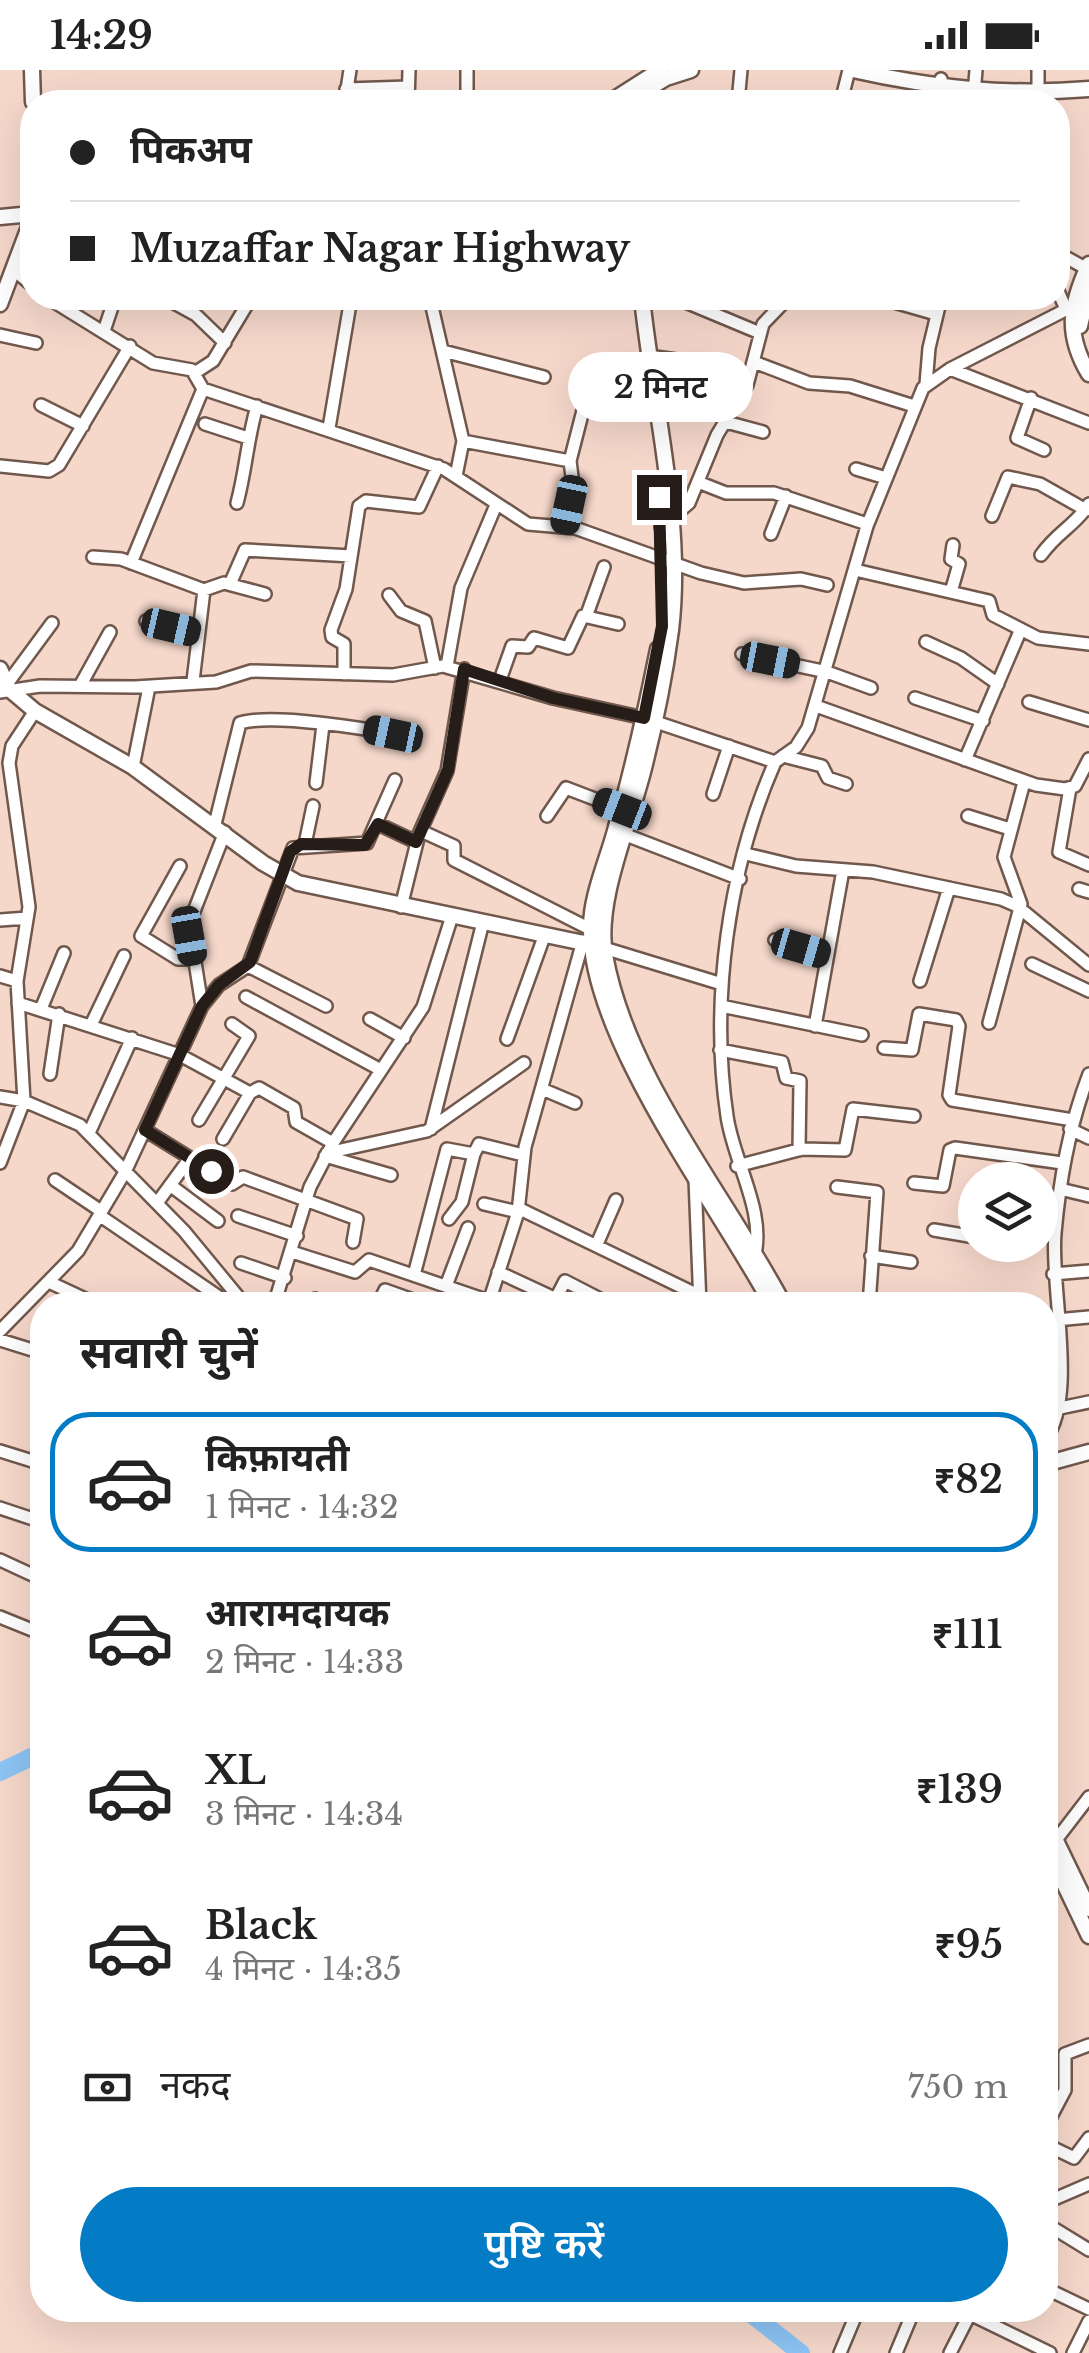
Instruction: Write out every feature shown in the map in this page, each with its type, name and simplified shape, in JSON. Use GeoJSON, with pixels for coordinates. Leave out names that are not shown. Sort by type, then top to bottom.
{"type":"FeatureCollection","features":[{"type":"Feature","properties":{"kind":"main road"},"geometry":{"type":"LineString","coordinates":[[651,81],[691,70]]}},
{"type":"Feature","properties":{"kind":"main road"},"geometry":{"type":"LineString","coordinates":[[851,70],[938,90],[1089,80]]}},
{"type":"Feature","properties":{"kind":"main road"},"geometry":{"type":"LineString","coordinates":[[892,70],[938,90],[976,76],[1089,90]]}},
{"type":"Feature","properties":{"kind":"main road"},"geometry":{"type":"LineString","coordinates":[[0,304],[20,252]]}},
{"type":"Feature","properties":{"kind":"main road"},"geometry":{"type":"LineString","coordinates":[[1088,268],[1071,332],[1089,374]]}},
{"type":"Feature","properties":{"kind":"main road"},"geometry":{"type":"LineString","coordinates":[[1080,304],[1080,331],[1089,356]]}},
{"type":"Feature","properties":{"kind":"main road"},"geometry":{"type":"LineString","coordinates":[[639,310],[645,394],[666,525]]}},
{"type":"Feature","properties":{"kind":"main road"},"geometry":{"type":"LineString","coordinates":[[640,310],[666,525],[662,626],[650,719],[626,834],[604,916],[592,940],[639,1055],[754,1259],[767,1292]]}},
{"type":"Feature","properties":{"kind":"main road"},"geometry":{"type":"LineString","coordinates":[[4,683],[34,711],[133,767],[282,876],[315,889],[401,907],[592,940]]}},
{"type":"Feature","properties":{"kind":"main road"},"geometry":{"type":"LineString","coordinates":[[650,719],[622,809],[592,940],[604,1000],[694,1174],[776,1292]]}},
{"type":"Feature","properties":{"kind":"main road"},"geometry":{"type":"LineString","coordinates":[[1058,1460],[1089,1452]]}},
{"type":"Feature","properties":{"kind":"main road"},"geometry":{"type":"LineString","coordinates":[[1058,1856],[1089,1909]]}},
{"type":"Feature","properties":{"kind":"main road"},"geometry":{"type":"LineString","coordinates":[[1058,1861],[1089,1936]]}},
{"type":"Feature","properties":{"kind":"street"},"geometry":{"type":"LineString","coordinates":[[350,70],[346,88],[408,87],[409,70]]}},
{"type":"Feature","properties":{"kind":"street"},"geometry":{"type":"LineString","coordinates":[[14,270],[20,275]]}},
{"type":"Feature","properties":{"kind":"street"},"geometry":{"type":"LineString","coordinates":[[68,310],[152,363],[196,372],[213,361],[242,310]]}},
{"type":"Feature","properties":{"kind":"street"},"geometry":{"type":"LineString","coordinates":[[104,332],[111,310]]}},
{"type":"Feature","properties":{"kind":"street"},"geometry":{"type":"LineString","coordinates":[[186,310],[225,343]]}},
{"type":"Feature","properties":{"kind":"street"},"geometry":{"type":"LineString","coordinates":[[329,428],[348,310]]}},
{"type":"Feature","properties":{"kind":"street"},"geometry":{"type":"LineString","coordinates":[[433,310],[463,441],[456,476]]}},
{"type":"Feature","properties":{"kind":"street"},"geometry":{"type":"LineString","coordinates":[[705,310],[760,333]]}},
{"type":"Feature","properties":{"kind":"street"},"geometry":{"type":"LineString","coordinates":[[666,525],[682,513],[742,397],[760,333],[775,310]]}},
{"type":"Feature","properties":{"kind":"street"},"geometry":{"type":"LineString","coordinates":[[922,310],[936,314]]}},
{"type":"Feature","properties":{"kind":"street"},"geometry":{"type":"LineString","coordinates":[[754,1259],[757,1224],[738,1166],[720,1050],[722,984],[740,880],[779,759],[802,739],[816,706],[868,524],[926,384],[937,310]]}},
{"type":"Feature","properties":{"kind":"street"},"geometry":{"type":"LineString","coordinates":[[926,384],[1068,310]]}},
{"type":"Feature","properties":{"kind":"street"},"geometry":{"type":"LineString","coordinates":[[0,336],[36,343]]}},
{"type":"Feature","properties":{"kind":"street"},"geometry":{"type":"LineString","coordinates":[[0,466],[54,469],[130,346]]}},
{"type":"Feature","properties":{"kind":"street"},"geometry":{"type":"LineString","coordinates":[[444,351],[544,377]]}},
{"type":"Feature","properties":{"kind":"street"},"geometry":{"type":"LineString","coordinates":[[648,356],[698,363]]}},
{"type":"Feature","properties":{"kind":"street"},"geometry":{"type":"LineString","coordinates":[[754,362],[810,383],[850,386],[914,406]]}},
{"type":"Feature","properties":{"kind":"street"},"geometry":{"type":"LineString","coordinates":[[950,369],[1089,423]]}},
{"type":"Feature","properties":{"kind":"street"},"geometry":{"type":"LineString","coordinates":[[131,563],[203,389],[196,372]]}},
{"type":"Feature","properties":{"kind":"street"},"geometry":{"type":"LineString","coordinates":[[203,389],[438,466],[528,524],[565,525],[744,583],[801,579],[827,586]]}},
{"type":"Feature","properties":{"kind":"street"},"geometry":{"type":"LineString","coordinates":[[565,525],[573,485],[570,461],[588,391],[645,394]]}},
{"type":"Feature","properties":{"kind":"street"},"geometry":{"type":"LineString","coordinates":[[1032,398],[1017,438],[1044,450]]}},
{"type":"Feature","properties":{"kind":"street"},"geometry":{"type":"LineString","coordinates":[[41,404],[83,426]]}},
{"type":"Feature","properties":{"kind":"street"},"geometry":{"type":"LineString","coordinates":[[237,503],[257,406]]}},
{"type":"Feature","properties":{"kind":"street"},"geometry":{"type":"LineString","coordinates":[[726,422],[763,432]]}},
{"type":"Feature","properties":{"kind":"street"},"geometry":{"type":"LineString","coordinates":[[205,424],[248,438]]}},
{"type":"Feature","properties":{"kind":"street"},"geometry":{"type":"LineString","coordinates":[[463,441],[570,461]]}},
{"type":"Feature","properties":{"kind":"street"},"geometry":{"type":"LineString","coordinates":[[344,674],[345,646],[332,636],[331,630],[346,589],[362,502],[419,507],[438,466]]}},
{"type":"Feature","properties":{"kind":"street"},"geometry":{"type":"LineString","coordinates":[[856,468],[886,478]]}},
{"type":"Feature","properties":{"kind":"street"},"geometry":{"type":"LineString","coordinates":[[992,516],[1008,477],[1040,484],[1087,507],[1077,522],[1059,530],[1042,555]]}},
{"type":"Feature","properties":{"kind":"street"},"geometry":{"type":"LineString","coordinates":[[698,482],[726,493],[786,496],[868,524]]}},
{"type":"Feature","properties":{"kind":"street"},"geometry":{"type":"LineString","coordinates":[[771,534],[786,496]]}},
{"type":"Feature","properties":{"kind":"street"},"geometry":{"type":"LineString","coordinates":[[441,667],[461,588],[496,505]]}},
{"type":"Feature","properties":{"kind":"street"},"geometry":{"type":"LineString","coordinates":[[950,592],[959,564],[951,559],[953,545]]}},
{"type":"Feature","properties":{"kind":"street"},"geometry":{"type":"LineString","coordinates":[[230,584],[242,554],[248,550],[351,556]]}},
{"type":"Feature","properties":{"kind":"street"},"geometry":{"type":"LineString","coordinates":[[93,557],[114,557],[204,590]]}},
{"type":"Feature","properties":{"kind":"street"},"geometry":{"type":"LineString","coordinates":[[586,617],[604,567]]}},
{"type":"Feature","properties":{"kind":"street"},"geometry":{"type":"LineString","coordinates":[[855,570],[989,601],[993,616],[1020,629],[1043,638],[1089,644]]}},
{"type":"Feature","properties":{"kind":"street"},"geometry":{"type":"LineString","coordinates":[[193,681],[204,590],[218,582],[265,594]]}},
{"type":"Feature","properties":{"kind":"street"},"geometry":{"type":"LineString","coordinates":[[388,595],[401,611],[425,621],[441,667]]}},
{"type":"Feature","properties":{"kind":"street"},"geometry":{"type":"LineString","coordinates":[[500,680],[512,646],[528,648],[534,638],[568,648],[579,620],[586,617],[618,624]]}},
{"type":"Feature","properties":{"kind":"street"},"geometry":{"type":"LineString","coordinates":[[146,621],[196,632]]}},
{"type":"Feature","properties":{"kind":"street"},"geometry":{"type":"LineString","coordinates":[[4,683],[52,622]]}},
{"type":"Feature","properties":{"kind":"street"},"geometry":{"type":"LineString","coordinates":[[965,760],[1020,629]]}},
{"type":"Feature","properties":{"kind":"street"},"geometry":{"type":"LineString","coordinates":[[80,686],[110,632]]}},
{"type":"Feature","properties":{"kind":"street"},"geometry":{"type":"LineString","coordinates":[[926,642],[961,658],[998,684]]}},
{"type":"Feature","properties":{"kind":"street"},"geometry":{"type":"LineString","coordinates":[[742,654],[827,672],[871,688]]}},
{"type":"Feature","properties":{"kind":"street"},"geometry":{"type":"LineString","coordinates":[[4,683],[149,686],[216,682],[251,670],[412,674],[441,667],[464,669],[553,698],[650,719],[729,746],[822,766],[828,778],[846,784]]}},
{"type":"Feature","properties":{"kind":"street"},"geometry":{"type":"LineString","coordinates":[[401,907],[419,836],[448,770],[464,669]]}},
{"type":"Feature","properties":{"kind":"street"},"geometry":{"type":"LineString","coordinates":[[133,767],[149,686]]}},
{"type":"Feature","properties":{"kind":"street"},"geometry":{"type":"LineString","coordinates":[[915,698],[983,721]]}},
{"type":"Feature","properties":{"kind":"street"},"geometry":{"type":"LineString","coordinates":[[1030,702],[1089,720]]}},
{"type":"Feature","properties":{"kind":"street"},"geometry":{"type":"LineString","coordinates":[[816,706],[1024,782],[1070,788]]}},
{"type":"Feature","properties":{"kind":"street"},"geometry":{"type":"LineString","coordinates":[[0,1164],[24,1101],[17,981],[28,884],[6,784],[12,746],[34,711]]}},
{"type":"Feature","properties":{"kind":"street"},"geometry":{"type":"LineString","coordinates":[[202,1006],[188,924],[220,828],[240,723],[254,720],[323,725],[404,736]]}},
{"type":"Feature","properties":{"kind":"street"},"geometry":{"type":"LineString","coordinates":[[316,783],[323,725]]}},
{"type":"Feature","properties":{"kind":"street"},"geometry":{"type":"LineString","coordinates":[[713,794],[729,746]]}},
{"type":"Feature","properties":{"kind":"street"},"geometry":{"type":"LineString","coordinates":[[1087,767],[1070,788],[1059,849],[1089,865]]}},
{"type":"Feature","properties":{"kind":"street"},"geometry":{"type":"LineString","coordinates":[[41,1292],[78,1251],[125,1172],[202,1006],[219,985],[248,966],[293,848],[305,844],[365,845],[378,824],[395,780]]}},
{"type":"Feature","properties":{"kind":"street"},"geometry":{"type":"LineString","coordinates":[[990,1023],[1021,908],[1004,857],[1024,782]]}},
{"type":"Feature","properties":{"kind":"street"},"geometry":{"type":"LineString","coordinates":[[547,816],[566,788],[622,809]]}},
{"type":"Feature","properties":{"kind":"street"},"geometry":{"type":"LineString","coordinates":[[305,844],[314,806]]}},
{"type":"Feature","properties":{"kind":"street"},"geometry":{"type":"LineString","coordinates":[[968,816],[1010,829]]}},
{"type":"Feature","properties":{"kind":"street"},"geometry":{"type":"LineString","coordinates":[[378,824],[454,846],[455,861],[592,940],[722,984]]}},
{"type":"Feature","properties":{"kind":"street"},"geometry":{"type":"LineString","coordinates":[[626,834],[740,880]]}},
{"type":"Feature","properties":{"kind":"street"},"geometry":{"type":"LineString","coordinates":[[746,854],[1001,899],[1021,908],[1089,965]]}},
{"type":"Feature","properties":{"kind":"street"},"geometry":{"type":"LineString","coordinates":[[180,866],[140,936],[178,959],[193,959]]}},
{"type":"Feature","properties":{"kind":"street"},"geometry":{"type":"LineString","coordinates":[[815,1026],[827,980],[823,972],[843,870]]}},
{"type":"Feature","properties":{"kind":"street"},"geometry":{"type":"LineString","coordinates":[[920,981],[949,888]]}},
{"type":"Feature","properties":{"kind":"street"},"geometry":{"type":"LineString","coordinates":[[279,1292],[305,1201],[328,1151],[404,1038],[431,989],[452,916]]}},
{"type":"Feature","properties":{"kind":"street"},"geometry":{"type":"LineString","coordinates":[[0,920],[27,918]]}},
{"type":"Feature","properties":{"kind":"street"},"geometry":{"type":"LineString","coordinates":[[431,1128],[483,922]]}},
{"type":"Feature","properties":{"kind":"street"},"geometry":{"type":"LineString","coordinates":[[506,1039],[545,934]]}},
{"type":"Feature","properties":{"kind":"street"},"geometry":{"type":"LineString","coordinates":[[492,1292],[518,1210],[523,1156],[592,940]]}},
{"type":"Feature","properties":{"kind":"street"},"geometry":{"type":"LineString","coordinates":[[774,940],[828,955]]}},
{"type":"Feature","properties":{"kind":"street"},"geometry":{"type":"LineString","coordinates":[[41,1009],[64,954]]}},
{"type":"Feature","properties":{"kind":"street"},"geometry":{"type":"LineString","coordinates":[[92,1024],[124,956]]}},
{"type":"Feature","properties":{"kind":"street"},"geometry":{"type":"LineString","coordinates":[[1032,964],[1089,991]]}},
{"type":"Feature","properties":{"kind":"street"},"geometry":{"type":"LineString","coordinates":[[248,966],[326,1006]]}},
{"type":"Feature","properties":{"kind":"street"},"geometry":{"type":"LineString","coordinates":[[0,976],[17,981]]}},
{"type":"Feature","properties":{"kind":"street"},"geometry":{"type":"LineString","coordinates":[[246,997],[382,1070]]}},
{"type":"Feature","properties":{"kind":"street"},"geometry":{"type":"LineString","coordinates":[[18,1003],[180,1055],[250,1093]]}},
{"type":"Feature","properties":{"kind":"street"},"geometry":{"type":"LineString","coordinates":[[721,1006],[862,1035]]}},
{"type":"Feature","properties":{"kind":"street"},"geometry":{"type":"LineString","coordinates":[[50,1074],[60,1014]]}},
{"type":"Feature","properties":{"kind":"street"},"geometry":{"type":"LineString","coordinates":[[884,1048],[912,1050],[919,1014],[956,1020],[960,1026],[950,1098],[1071,1125],[1089,1138]]}},
{"type":"Feature","properties":{"kind":"street"},"geometry":{"type":"LineString","coordinates":[[370,1018],[404,1038]]}},
{"type":"Feature","properties":{"kind":"street"},"geometry":{"type":"LineString","coordinates":[[200,1120],[250,1034],[232,1024]]}},
{"type":"Feature","properties":{"kind":"street"},"geometry":{"type":"LineString","coordinates":[[89,1133],[132,1038]]}},
{"type":"Feature","properties":{"kind":"street"},"geometry":{"type":"LineString","coordinates":[[720,1050],[780,1061],[786,1078],[800,1082],[799,1150]]}},
{"type":"Feature","properties":{"kind":"street"},"geometry":{"type":"LineString","coordinates":[[328,1151],[396,1141],[431,1128],[524,1063]]}},
{"type":"Feature","properties":{"kind":"street"},"geometry":{"type":"LineString","coordinates":[[1058,1207],[1062,1163],[1089,1074]]}},
{"type":"Feature","properties":{"kind":"street"},"geometry":{"type":"LineString","coordinates":[[222,1139],[256,1087],[294,1108],[296,1122],[328,1151],[391,1174]]}},
{"type":"Feature","properties":{"kind":"street"},"geometry":{"type":"LineString","coordinates":[[542,1089],[575,1103]]}},
{"type":"Feature","properties":{"kind":"street"},"geometry":{"type":"LineString","coordinates":[[0,1097],[24,1101],[63,1116],[89,1133],[234,1292]]}},
{"type":"Feature","properties":{"kind":"street"},"geometry":{"type":"LineString","coordinates":[[738,1166],[779,1159],[799,1150],[845,1150],[854,1108],[914,1116]]}},
{"type":"Feature","properties":{"kind":"street"},"geometry":{"type":"LineString","coordinates":[[145,1130],[232,1184],[244,1176],[359,1220],[353,1242]]}},
{"type":"Feature","properties":{"kind":"street"},"geometry":{"type":"LineString","coordinates":[[449,1219],[462,1202],[479,1144],[523,1156]]}},
{"type":"Feature","properties":{"kind":"street"},"geometry":{"type":"LineString","coordinates":[[914,1183],[944,1186],[950,1150],[955,1148],[1062,1163]]}},
{"type":"Feature","properties":{"kind":"street"},"geometry":{"type":"LineString","coordinates":[[414,1275],[447,1149],[474,1154]]}},
{"type":"Feature","properties":{"kind":"street"},"geometry":{"type":"LineString","coordinates":[[156,1203],[190,1158]]}},
{"type":"Feature","properties":{"kind":"street"},"geometry":{"type":"LineString","coordinates":[[694,1174],[700,1292]]}},
{"type":"Feature","properties":{"kind":"street"},"geometry":{"type":"LineString","coordinates":[[55,1180],[213,1292]]}},
{"type":"Feature","properties":{"kind":"street"},"geometry":{"type":"LineString","coordinates":[[170,1186],[218,1221]]}},
{"type":"Feature","properties":{"kind":"street"},"geometry":{"type":"LineString","coordinates":[[837,1187],[877,1192],[869,1292]]}},
{"type":"Feature","properties":{"kind":"street"},"geometry":{"type":"LineString","coordinates":[[1060,1189],[1089,1196]]}},
{"type":"Feature","properties":{"kind":"street"},"geometry":{"type":"LineString","coordinates":[[597,1244],[616,1200]]}},
{"type":"Feature","properties":{"kind":"street"},"geometry":{"type":"LineString","coordinates":[[484,1204],[518,1210],[597,1244],[685,1292]]}},
{"type":"Feature","properties":{"kind":"street"},"geometry":{"type":"LineString","coordinates":[[238,1216],[296,1236]]}},
{"type":"Feature","properties":{"kind":"street"},"geometry":{"type":"LineString","coordinates":[[446,1286],[468,1228]]}},
{"type":"Feature","properties":{"kind":"street"},"geometry":{"type":"LineString","coordinates":[[934,1230],[958,1234]]}},
{"type":"Feature","properties":{"kind":"street"},"geometry":{"type":"LineString","coordinates":[[292,1252],[355,1272],[367,1259],[461,1292]]}},
{"type":"Feature","properties":{"kind":"street"},"geometry":{"type":"LineString","coordinates":[[871,1256],[911,1262]]}},
{"type":"Feature","properties":{"kind":"street"},"geometry":{"type":"LineString","coordinates":[[1053,1262],[1054,1292]]}},
{"type":"Feature","properties":{"kind":"street"},"geometry":{"type":"LineString","coordinates":[[242,1263],[285,1278]]}},
{"type":"Feature","properties":{"kind":"street"},"geometry":{"type":"LineString","coordinates":[[1053,1274],[1089,1271]]}},
{"type":"Feature","properties":{"kind":"street"},"geometry":{"type":"LineString","coordinates":[[498,1272],[537,1292]]}},
{"type":"Feature","properties":{"kind":"street"},"geometry":{"type":"LineString","coordinates":[[561,1292],[565,1281],[586,1292]]}},
{"type":"Feature","properties":{"kind":"street"},"geometry":{"type":"LineString","coordinates":[[51,1283],[70,1292]]}},
{"type":"Feature","properties":{"kind":"street"},"geometry":{"type":"LineString","coordinates":[[0,1331],[30,1303]]}},
{"type":"Feature","properties":{"kind":"street"},"geometry":{"type":"LineString","coordinates":[[1058,1320],[1089,1317]]}},
{"type":"Feature","properties":{"kind":"street"},"geometry":{"type":"LineString","coordinates":[[0,1340],[30,1347]]}},
{"type":"Feature","properties":{"kind":"street"},"geometry":{"type":"LineString","coordinates":[[1058,1352],[1058,1412]]}},
{"type":"Feature","properties":{"kind":"street"},"geometry":{"type":"LineString","coordinates":[[1060,1408],[1089,1402]]}},
{"type":"Feature","properties":{"kind":"street"},"geometry":{"type":"LineString","coordinates":[[0,1450],[30,1460]]}},
{"type":"Feature","properties":{"kind":"street"},"geometry":{"type":"LineString","coordinates":[[0,1508],[30,1518]]}},
{"type":"Feature","properties":{"kind":"street"},"geometry":{"type":"LineString","coordinates":[[0,1560],[30,1574]]}},
{"type":"Feature","properties":{"kind":"street"},"geometry":{"type":"LineString","coordinates":[[0,1616],[30,1629]]}},
{"type":"Feature","properties":{"kind":"street"},"geometry":{"type":"LineString","coordinates":[[1058,1833],[1089,1797]]}},
{"type":"Feature","properties":{"kind":"street"},"geometry":{"type":"LineString","coordinates":[[1058,2103],[1065,2090],[1064,2054],[1089,2045]]}},
{"type":"Feature","properties":{"kind":"street"},"geometry":{"type":"LineString","coordinates":[[1058,2150],[1074,2158],[1089,2138]]}},
{"type":"Feature","properties":{"kind":"street"},"geometry":{"type":"LineString","coordinates":[[1058,2198],[1089,2184]]}},
{"type":"Feature","properties":{"kind":"street"},"geometry":{"type":"LineString","coordinates":[[1058,2232],[1089,2250]]}},
{"type":"Feature","properties":{"kind":"street"},"geometry":{"type":"LineString","coordinates":[[1058,2294],[1089,2309]]}},
{"type":"Feature","properties":{"kind":"street"},"geometry":{"type":"LineString","coordinates":[[1073,2353],[1089,2321]]}},
{"type":"Feature","properties":{"kind":"street"},"geometry":{"type":"LineString","coordinates":[[840,2353],[853,2322]]}},
{"type":"Feature","properties":{"kind":"street"},"geometry":{"type":"LineString","coordinates":[[896,2353],[909,2322]]}},
{"type":"Feature","properties":{"kind":"street"},"geometry":{"type":"LineString","coordinates":[[950,2353],[966,2322]]}},
{"type":"Feature","properties":{"kind":"street"},"geometry":{"type":"LineString","coordinates":[[990,2322],[1050,2353]]}},
{"type":"Feature","properties":{"kind":"waterway"},"geometry":{"type":"LineString","coordinates":[[0,1772],[30,1758]]}},
{"type":"Feature","properties":{"kind":"waterway"},"geometry":{"type":"LineString","coordinates":[[761,2322],[801,2353]]}},
{"type":"Feature","properties":{"kind":"route"},"geometry":{"type":"LineString","coordinates":[[211,1171],[145,1130],[202,1006],[219,985],[246,969],[250,962],[290,852],[301,844],[365,845],[378,824],[416,842],[448,770],[464,669],[553,698],[644,718],[662,626],[659,497]]}}]}
